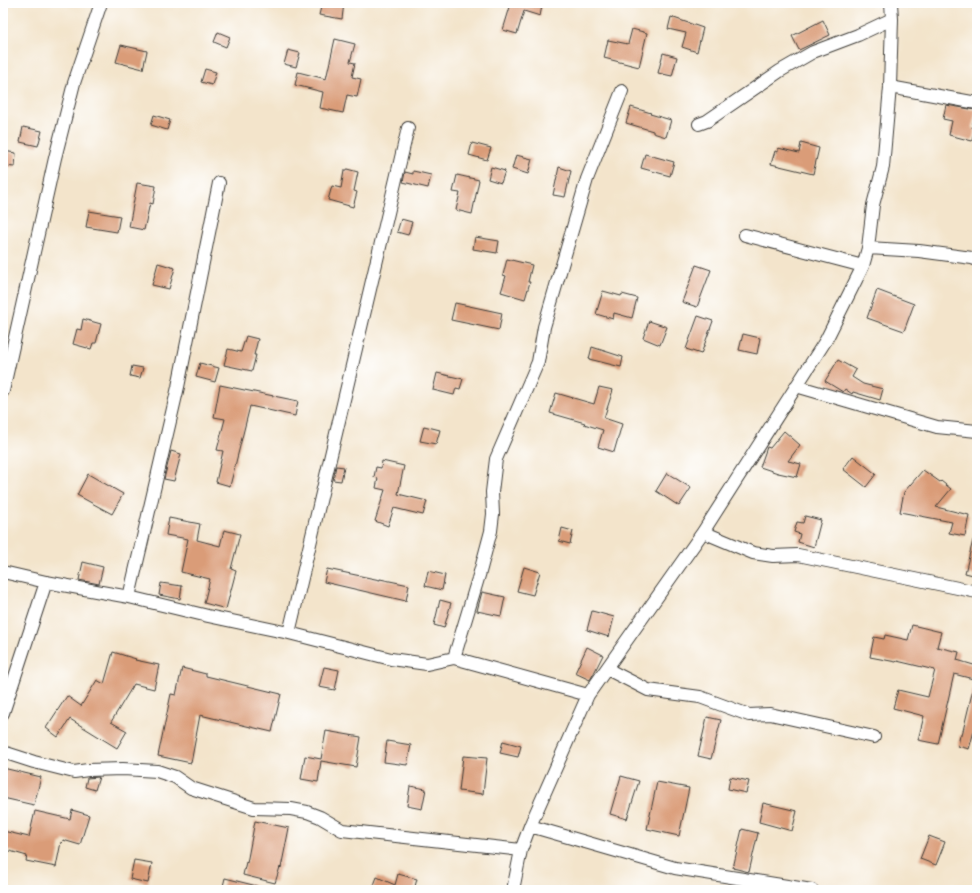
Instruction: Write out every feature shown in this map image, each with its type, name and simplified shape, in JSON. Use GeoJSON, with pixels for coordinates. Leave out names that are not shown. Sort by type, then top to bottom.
{"type":"FeatureCollection","features":[{"type":"Feature","properties":{"kind":"street"},"geometry":{"type":"LineString","coordinates":[[3,391],[55,158],[74,83],[101,3]]}},
{"type":"Feature","properties":{"kind":"street"},"geometry":{"type":"LineString","coordinates":[[513,890],[521,850],[530,826],[588,695],[703,532],[826,340],[863,266],[868,248],[873,205],[883,167],[890,87],[891,3]]}},
{"type":"Feature","properties":{"kind":"street"},"geometry":{"type":"LineString","coordinates":[[699,124],[706,121],[780,71],[813,52],[858,35],[892,19]]}},
{"type":"Feature","properties":{"kind":"street"},"geometry":{"type":"LineString","coordinates":[[890,87],[977,103]]}},
{"type":"Feature","properties":{"kind":"street"},"geometry":{"type":"LineString","coordinates":[[454,658],[491,531],[493,514],[492,492],[496,459],[538,362],[544,327],[587,179],[622,91]]}},
{"type":"Feature","properties":{"kind":"street"},"geometry":{"type":"LineString","coordinates":[[289,633],[408,128]]}},
{"type":"Feature","properties":{"kind":"street"},"geometry":{"type":"LineString","coordinates":[[129,597],[178,388],[219,183]]}},
{"type":"Feature","properties":{"kind":"street"},"geometry":{"type":"LineString","coordinates":[[745,235],[863,266]]}},
{"type":"Feature","properties":{"kind":"street"},"geometry":{"type":"LineString","coordinates":[[868,248],[919,251],[972,258],[977,260]]}},
{"type":"Feature","properties":{"kind":"street"},"geometry":{"type":"LineString","coordinates":[[796,386],[937,427],[977,431]]}},
{"type":"Feature","properties":{"kind":"street"},"geometry":{"type":"LineString","coordinates":[[703,532],[753,553],[773,556],[798,555],[977,592]]}},
{"type":"Feature","properties":{"kind":"street"},"geometry":{"type":"LineString","coordinates":[[3,572],[46,582],[129,597],[289,633],[391,658],[427,664],[454,658],[588,695]]}},
{"type":"Feature","properties":{"kind":"street"},"geometry":{"type":"LineString","coordinates":[[3,713],[46,582]]}},
{"type":"Feature","properties":{"kind":"street"},"geometry":{"type":"LineString","coordinates":[[607,669],[648,690],[700,697],[749,716],[770,714],[874,737]]}},
{"type":"Feature","properties":{"kind":"street"},"geometry":{"type":"LineString","coordinates":[[3,752],[34,762],[74,772],[123,769],[157,771],[175,777],[191,788],[254,808],[290,809],[307,812],[320,817],[342,830],[521,850]]}},
{"type":"Feature","properties":{"kind":"street"},"geometry":{"type":"LineString","coordinates":[[530,826],[675,868],[812,890]]}},
{"type":"Feature","properties":{"kind":"building"},"geometry":{"type":"Polygon","coordinates":[[[322,3],[344,3],[342,19],[319,15],[322,3]]]}},
{"type":"Feature","properties":{"kind":"building"},"geometry":{"type":"Polygon","coordinates":[[[506,3],[532,3],[542,6],[540,16],[524,11],[517,34],[503,30],[510,7],[506,5],[506,3]]]}},
{"type":"Feature","properties":{"kind":"building"},"geometry":{"type":"Polygon","coordinates":[[[671,17],[703,28],[697,52],[682,47],[686,33],[668,29],[671,17]]]}},
{"type":"Feature","properties":{"kind":"building"},"geometry":{"type":"Polygon","coordinates":[[[823,20],[830,35],[799,50],[792,36],[823,20]]]}},
{"type":"Feature","properties":{"kind":"building"},"geometry":{"type":"Polygon","coordinates":[[[632,29],[647,33],[639,67],[604,58],[608,40],[628,44],[632,29]]]}},
{"type":"Feature","properties":{"kind":"building"},"geometry":{"type":"Polygon","coordinates":[[[218,32],[230,37],[226,47],[214,42],[218,32]]]}},
{"type":"Feature","properties":{"kind":"building"},"geometry":{"type":"Polygon","coordinates":[[[335,39],[355,44],[350,62],[355,63],[352,77],[361,79],[357,97],[347,95],[343,113],[320,108],[323,92],[295,85],[298,72],[326,79],[335,39]]]}},
{"type":"Feature","properties":{"kind":"building"},"geometry":{"type":"Polygon","coordinates":[[[121,45],[147,51],[143,69],[116,62],[121,45]]]}},
{"type":"Feature","properties":{"kind":"building"},"geometry":{"type":"Polygon","coordinates":[[[288,50],[300,53],[296,67],[284,64],[288,50]]]}},
{"type":"Feature","properties":{"kind":"building"},"geometry":{"type":"Polygon","coordinates":[[[663,53],[677,57],[672,76],[658,73],[663,53]]]}},
{"type":"Feature","properties":{"kind":"building"},"geometry":{"type":"Polygon","coordinates":[[[205,69],[216,72],[212,85],[201,82],[205,69]]]}},
{"type":"Feature","properties":{"kind":"building"},"geometry":{"type":"Polygon","coordinates":[[[946,105],[976,110],[972,128],[975,129],[972,141],[949,135],[952,121],[943,119],[946,105]]]}},
{"type":"Feature","properties":{"kind":"building"},"geometry":{"type":"Polygon","coordinates":[[[631,107],[671,120],[666,137],[653,133],[653,131],[626,123],[631,107]]]}},
{"type":"Feature","properties":{"kind":"building"},"geometry":{"type":"Polygon","coordinates":[[[154,115],[170,120],[167,130],[151,125],[154,115]]]}},
{"type":"Feature","properties":{"kind":"building"},"geometry":{"type":"Polygon","coordinates":[[[23,127],[42,131],[38,146],[20,142],[23,127]]]}},
{"type":"Feature","properties":{"kind":"building"},"geometry":{"type":"Polygon","coordinates":[[[472,143],[491,148],[487,160],[469,155],[472,143]]]}},
{"type":"Feature","properties":{"kind":"building"},"geometry":{"type":"Polygon","coordinates":[[[801,143],[819,148],[813,174],[771,164],[775,151],[778,152],[778,148],[799,153],[801,143]]]}},
{"type":"Feature","properties":{"kind":"building"},"geometry":{"type":"Polygon","coordinates":[[[3,151],[16,153],[15,167],[3,166],[3,151]]]}},
{"type":"Feature","properties":{"kind":"building"},"geometry":{"type":"Polygon","coordinates":[[[645,154],[674,162],[670,176],[641,168],[645,154]]]}},
{"type":"Feature","properties":{"kind":"building"},"geometry":{"type":"Polygon","coordinates":[[[516,155],[532,159],[528,174],[512,169],[516,155]]]}},
{"type":"Feature","properties":{"kind":"building"},"geometry":{"type":"Polygon","coordinates":[[[491,167],[505,171],[501,183],[488,179],[491,167]]]}},
{"type":"Feature","properties":{"kind":"building"},"geometry":{"type":"Polygon","coordinates":[[[559,167],[571,171],[565,197],[553,195],[559,167]]]}},
{"type":"Feature","properties":{"kind":"building"},"geometry":{"type":"Polygon","coordinates":[[[347,169],[358,172],[354,191],[357,192],[353,207],[328,200],[332,186],[341,188],[344,171],[347,169]]]}},
{"type":"Feature","properties":{"kind":"building"},"geometry":{"type":"Polygon","coordinates":[[[413,171],[431,175],[428,188],[403,182],[405,172],[413,174],[413,171]]]}},
{"type":"Feature","properties":{"kind":"building"},"geometry":{"type":"Polygon","coordinates":[[[457,175],[479,180],[472,214],[456,210],[460,193],[453,192],[457,175]]]}},
{"type":"Feature","properties":{"kind":"building"},"geometry":{"type":"Polygon","coordinates":[[[137,183],[156,186],[153,204],[150,203],[144,230],[129,227],[137,183]]]}},
{"type":"Feature","properties":{"kind":"building"},"geometry":{"type":"Polygon","coordinates":[[[89,211],[120,216],[117,232],[86,227],[89,211]]]}},
{"type":"Feature","properties":{"kind":"building"},"geometry":{"type":"Polygon","coordinates":[[[401,219],[412,222],[408,235],[397,232],[401,219]]]}},
{"type":"Feature","properties":{"kind":"building"},"geometry":{"type":"Polygon","coordinates":[[[475,237],[499,241],[497,253],[473,249],[475,237]]]}},
{"type":"Feature","properties":{"kind":"building"},"geometry":{"type":"Polygon","coordinates":[[[507,259],[532,265],[528,282],[530,282],[525,299],[501,292],[506,276],[503,275],[507,259]]]}},
{"type":"Feature","properties":{"kind":"building"},"geometry":{"type":"Polygon","coordinates":[[[158,263],[175,268],[169,289],[152,285],[158,263]]]}},
{"type":"Feature","properties":{"kind":"building"},"geometry":{"type":"Polygon","coordinates":[[[696,265],[711,270],[697,307],[682,302],[696,265]]]}},
{"type":"Feature","properties":{"kind":"building"},"geometry":{"type":"Polygon","coordinates":[[[877,290],[914,304],[904,331],[867,318],[877,290]]]}},
{"type":"Feature","properties":{"kind":"building"},"geometry":{"type":"Polygon","coordinates":[[[603,291],[621,296],[622,294],[637,298],[632,318],[614,313],[613,319],[596,314],[603,291]]]}},
{"type":"Feature","properties":{"kind":"building"},"geometry":{"type":"Polygon","coordinates":[[[455,303],[502,313],[499,330],[451,320],[455,303]]]}},
{"type":"Feature","properties":{"kind":"building"},"geometry":{"type":"Polygon","coordinates":[[[698,316],[713,321],[701,354],[686,349],[698,316]]]}},
{"type":"Feature","properties":{"kind":"building"},"geometry":{"type":"Polygon","coordinates":[[[83,319],[101,324],[96,343],[93,343],[91,349],[73,344],[77,329],[81,330],[83,319]]]}},
{"type":"Feature","properties":{"kind":"building"},"geometry":{"type":"Polygon","coordinates":[[[649,321],[667,327],[660,345],[643,338],[649,321]]]}},
{"type":"Feature","properties":{"kind":"building"},"geometry":{"type":"Polygon","coordinates":[[[743,334],[760,338],[757,354],[739,350],[743,334]]]}},
{"type":"Feature","properties":{"kind":"building"},"geometry":{"type":"Polygon","coordinates":[[[246,336],[258,339],[252,371],[224,365],[228,349],[241,352],[246,336]]]}},
{"type":"Feature","properties":{"kind":"building"},"geometry":{"type":"Polygon","coordinates":[[[592,347],[623,357],[621,367],[589,359],[592,347]]]}},
{"type":"Feature","properties":{"kind":"building"},"geometry":{"type":"Polygon","coordinates":[[[838,360],[856,370],[852,377],[863,384],[883,389],[880,400],[853,392],[852,394],[845,389],[843,392],[825,381],[838,360]]]}},
{"type":"Feature","properties":{"kind":"building"},"geometry":{"type":"Polygon","coordinates":[[[200,363],[219,368],[215,382],[196,377],[200,363]]]}},
{"type":"Feature","properties":{"kind":"building"},"geometry":{"type":"Polygon","coordinates":[[[132,366],[143,368],[140,378],[130,376],[132,366]]]}},
{"type":"Feature","properties":{"kind":"building"},"geometry":{"type":"Polygon","coordinates":[[[437,373],[463,379],[460,389],[456,388],[454,395],[433,390],[437,373]]]}},
{"type":"Feature","properties":{"kind":"building"},"geometry":{"type":"Polygon","coordinates":[[[220,385],[298,401],[295,416],[250,406],[230,486],[216,482],[223,451],[217,450],[225,419],[214,417],[220,385]]]}},
{"type":"Feature","properties":{"kind":"building"},"geometry":{"type":"Polygon","coordinates":[[[599,387],[613,390],[604,418],[622,424],[614,452],[598,447],[603,430],[550,413],[556,393],[594,404],[599,387]]]}},
{"type":"Feature","properties":{"kind":"building"},"geometry":{"type":"Polygon","coordinates":[[[424,426],[440,430],[436,444],[420,441],[424,426]]]}},
{"type":"Feature","properties":{"kind":"building"},"geometry":{"type":"Polygon","coordinates":[[[784,431],[800,445],[788,461],[801,464],[797,477],[760,467],[767,447],[770,448],[784,431]]]}},
{"type":"Feature","properties":{"kind":"building"},"geometry":{"type":"Polygon","coordinates":[[[171,451],[181,454],[174,481],[164,479],[171,451]]]}},
{"type":"Feature","properties":{"kind":"building"},"geometry":{"type":"Polygon","coordinates":[[[853,456],[876,474],[866,487],[843,469],[853,456]]]}},
{"type":"Feature","properties":{"kind":"building"},"geometry":{"type":"Polygon","coordinates":[[[382,461],[404,466],[398,494],[427,501],[423,515],[394,508],[388,526],[375,521],[385,490],[376,488],[378,478],[374,477],[376,467],[381,468],[382,461]]]}},
{"type":"Feature","properties":{"kind":"building"},"geometry":{"type":"Polygon","coordinates":[[[336,466],[344,467],[341,481],[333,480],[336,466]]]}},
{"type":"Feature","properties":{"kind":"building"},"geometry":{"type":"Polygon","coordinates":[[[923,470],[951,489],[936,507],[969,515],[965,536],[949,533],[952,522],[900,512],[904,492],[923,470]]]}},
{"type":"Feature","properties":{"kind":"building"},"geometry":{"type":"Polygon","coordinates":[[[667,473],[691,488],[679,506],[656,491],[667,473]]]}},
{"type":"Feature","properties":{"kind":"building"},"geometry":{"type":"Polygon","coordinates":[[[88,474],[123,494],[112,514],[77,495],[88,474]]]}},
{"type":"Feature","properties":{"kind":"building"},"geometry":{"type":"Polygon","coordinates":[[[805,516],[821,520],[814,547],[798,542],[800,534],[794,532],[797,522],[803,523],[805,516]]]}},
{"type":"Feature","properties":{"kind":"building"},"geometry":{"type":"Polygon","coordinates":[[[169,518],[200,524],[197,540],[220,546],[224,530],[240,534],[231,569],[236,571],[226,609],[204,603],[210,579],[181,572],[188,539],[166,535],[169,518]]]}},
{"type":"Feature","properties":{"kind":"building"},"geometry":{"type":"Polygon","coordinates":[[[562,528],[573,531],[570,544],[559,541],[562,528]]]}},
{"type":"Feature","properties":{"kind":"building"},"geometry":{"type":"Polygon","coordinates":[[[973,540],[977,540],[977,576],[965,573],[973,540]]]}},
{"type":"Feature","properties":{"kind":"building"},"geometry":{"type":"Polygon","coordinates":[[[83,562],[103,567],[99,584],[79,580],[83,562]]]}},
{"type":"Feature","properties":{"kind":"building"},"geometry":{"type":"Polygon","coordinates":[[[524,567],[540,572],[533,595],[517,591],[524,567]]]}},
{"type":"Feature","properties":{"kind":"building"},"geometry":{"type":"Polygon","coordinates":[[[327,569],[409,585],[406,601],[324,582],[327,569]]]}},
{"type":"Feature","properties":{"kind":"building"},"geometry":{"type":"Polygon","coordinates":[[[428,571],[445,575],[442,590],[425,586],[428,571]]]}},
{"type":"Feature","properties":{"kind":"building"},"geometry":{"type":"Polygon","coordinates":[[[161,583],[182,586],[180,599],[159,595],[161,583]]]}},
{"type":"Feature","properties":{"kind":"building"},"geometry":{"type":"Polygon","coordinates":[[[482,592],[505,597],[501,616],[477,611],[482,592]]]}},
{"type":"Feature","properties":{"kind":"building"},"geometry":{"type":"Polygon","coordinates":[[[440,600],[451,603],[444,628],[434,625],[440,600]]]}},
{"type":"Feature","properties":{"kind":"building"},"geometry":{"type":"Polygon","coordinates":[[[592,611],[614,617],[609,637],[587,630],[592,611]]]}},
{"type":"Feature","properties":{"kind":"building"},"geometry":{"type":"Polygon","coordinates":[[[912,625],[941,632],[937,647],[959,652],[957,660],[977,666],[977,680],[954,674],[938,744],[918,740],[924,716],[893,708],[898,690],[928,697],[935,670],[897,661],[870,657],[874,637],[884,639],[885,635],[908,640],[912,625]]]}},
{"type":"Feature","properties":{"kind":"building"},"geometry":{"type":"Polygon","coordinates":[[[587,647],[603,655],[590,680],[575,673],[587,647]]]}},
{"type":"Feature","properties":{"kind":"building"},"geometry":{"type":"Polygon","coordinates":[[[113,652],[136,659],[135,660],[159,665],[154,689],[134,684],[111,722],[127,731],[117,748],[70,719],[58,737],[46,728],[67,696],[81,706],[97,680],[104,684],[113,652]]]}},
{"type":"Feature","properties":{"kind":"building"},"geometry":{"type":"Polygon","coordinates":[[[324,667],[339,670],[335,690],[319,687],[324,667]]]}},
{"type":"Feature","properties":{"kind":"building"},"geometry":{"type":"Polygon","coordinates":[[[182,668],[206,674],[206,676],[281,694],[272,732],[200,715],[191,763],[158,756],[171,694],[176,695],[182,668]]]}},
{"type":"Feature","properties":{"kind":"building"},"geometry":{"type":"Polygon","coordinates":[[[973,689],[977,689],[977,731],[974,731],[969,749],[958,746],[973,689]]]}},
{"type":"Feature","properties":{"kind":"building"},"geometry":{"type":"Polygon","coordinates":[[[707,717],[721,720],[711,759],[698,756],[707,717]]]}},
{"type":"Feature","properties":{"kind":"building"},"geometry":{"type":"Polygon","coordinates":[[[326,731],[361,737],[356,767],[321,761],[318,782],[301,779],[305,756],[321,759],[326,731]]]}},
{"type":"Feature","properties":{"kind":"building"},"geometry":{"type":"Polygon","coordinates":[[[387,741],[411,745],[407,765],[384,762],[387,741]]]}},
{"type":"Feature","properties":{"kind":"building"},"geometry":{"type":"Polygon","coordinates":[[[503,741],[521,746],[518,757],[500,753],[503,741]]]}},
{"type":"Feature","properties":{"kind":"building"},"geometry":{"type":"Polygon","coordinates":[[[463,756],[487,758],[483,794],[459,791],[463,756]]]}},
{"type":"Feature","properties":{"kind":"building"},"geometry":{"type":"Polygon","coordinates":[[[3,768],[41,777],[34,805],[3,798],[3,768]]]}},
{"type":"Feature","properties":{"kind":"building"},"geometry":{"type":"Polygon","coordinates":[[[621,776],[639,781],[627,819],[610,814],[621,776]]]}},
{"type":"Feature","properties":{"kind":"building"},"geometry":{"type":"Polygon","coordinates":[[[99,777],[95,790],[85,787],[87,778],[99,777]]]}},
{"type":"Feature","properties":{"kind":"building"},"geometry":{"type":"Polygon","coordinates":[[[730,777],[749,781],[746,793],[728,789],[730,777]]]}},
{"type":"Feature","properties":{"kind":"building"},"geometry":{"type":"Polygon","coordinates":[[[657,782],[689,788],[679,836],[647,829],[657,782]]]}},
{"type":"Feature","properties":{"kind":"building"},"geometry":{"type":"Polygon","coordinates":[[[410,786],[426,789],[422,809],[407,806],[410,786]]]}},
{"type":"Feature","properties":{"kind":"building"},"geometry":{"type":"Polygon","coordinates":[[[763,803],[797,811],[792,831],[759,822],[763,803]]]}},
{"type":"Feature","properties":{"kind":"building"},"geometry":{"type":"Polygon","coordinates":[[[72,810],[89,815],[80,845],[63,840],[62,843],[61,842],[56,867],[26,861],[27,856],[3,849],[3,831],[29,837],[35,811],[70,819],[72,810]]]}},
{"type":"Feature","properties":{"kind":"building"},"geometry":{"type":"Polygon","coordinates":[[[255,821],[289,828],[281,868],[280,867],[275,883],[243,875],[246,862],[247,863],[255,821]]]}},
{"type":"Feature","properties":{"kind":"building"},"geometry":{"type":"Polygon","coordinates":[[[742,829],[758,833],[749,872],[733,868],[742,829]]]}},
{"type":"Feature","properties":{"kind":"building"},"geometry":{"type":"Polygon","coordinates":[[[929,836],[945,842],[936,865],[920,859],[929,836]]]}},
{"type":"Feature","properties":{"kind":"building"},"geometry":{"type":"Polygon","coordinates":[[[134,860],[152,863],[148,883],[130,879],[134,860]]]}},
{"type":"Feature","properties":{"kind":"building"},"geometry":{"type":"Polygon","coordinates":[[[398,874],[417,879],[414,890],[372,890],[377,877],[395,885],[398,874]]]}},
{"type":"Feature","properties":{"kind":"building"},"geometry":{"type":"Polygon","coordinates":[[[225,878],[257,886],[257,890],[222,890],[225,878]]]}}]}
